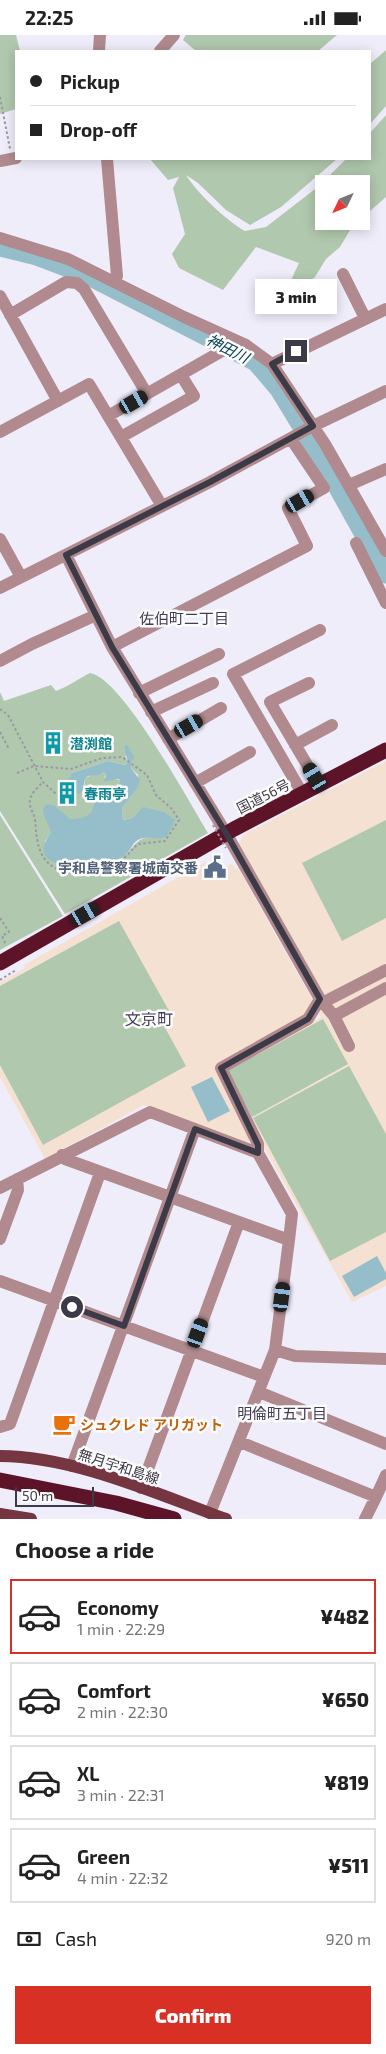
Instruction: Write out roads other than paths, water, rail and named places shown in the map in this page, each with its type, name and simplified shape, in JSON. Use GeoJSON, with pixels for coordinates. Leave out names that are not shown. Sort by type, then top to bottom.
{"type":"FeatureCollection","features":[{"type":"Feature","properties":{"kind":"highway","name":"国道56号"},"geometry":{"type":"LineString","coordinates":[[0,963],[226,840],[302,793],[386,750]]}},
{"type":"Feature","properties":{"kind":"highway"},"geometry":{"type":"LineString","coordinates":[[0,1480],[116,1503],[174,1519]]}},
{"type":"Feature","properties":{"kind":"main road","name":"無月宇和島線"},"geometry":{"type":"LineString","coordinates":[[0,1456],[35,1459],[72,1466],[141,1488],[226,1519]]}},
{"type":"Feature","properties":{"kind":"main road"},"geometry":{"type":"LineString","coordinates":[[0,1513],[31,1519]]}},
{"type":"Feature","properties":{"kind":"street"},"geometry":{"type":"LineString","coordinates":[[100,35],[100,50]]}},
{"type":"Feature","properties":{"kind":"street"},"geometry":{"type":"LineString","coordinates":[[161,50],[174,35]]}},
{"type":"Feature","properties":{"kind":"street"},"geometry":{"type":"LineString","coordinates":[[107,160],[117,276],[115,282]]}},
{"type":"Feature","properties":{"kind":"street"},"geometry":{"type":"LineString","coordinates":[[0,238],[68,259],[230,344],[246,345],[272,364],[349,485],[386,551]]}},
{"type":"Feature","properties":{"kind":"street"},"geometry":{"type":"LineString","coordinates":[[343,274],[365,318]]}},
{"type":"Feature","properties":{"kind":"street"},"geometry":{"type":"LineString","coordinates":[[10,315],[66,282],[77,283],[84,289],[146,394]]}},
{"type":"Feature","properties":{"kind":"street"},"geometry":{"type":"LineString","coordinates":[[0,296],[58,401]]}},
{"type":"Feature","properties":{"kind":"street"},"geometry":{"type":"LineString","coordinates":[[272,364],[386,309]]}},
{"type":"Feature","properties":{"kind":"street"},"geometry":{"type":"LineString","coordinates":[[108,416],[181,375],[230,344]]}},
{"type":"Feature","properties":{"kind":"street"},"geometry":{"type":"LineString","coordinates":[[121,437],[194,396],[181,375]]}},
{"type":"Feature","properties":{"kind":"street"},"geometry":{"type":"LineString","coordinates":[[0,433],[89,383],[162,505]]}},
{"type":"Feature","properties":{"kind":"street"},"geometry":{"type":"LineString","coordinates":[[0,588],[312,427],[386,391]]}},
{"type":"Feature","properties":{"kind":"street"},"geometry":{"type":"LineString","coordinates":[[112,647],[307,546],[288,508],[324,487],[294,437]]}},
{"type":"Feature","properties":{"kind":"street"},"geometry":{"type":"LineString","coordinates":[[349,485],[386,469]]}},
{"type":"Feature","properties":{"kind":"street"},"geometry":{"type":"LineString","coordinates":[[0,539],[21,577]]}},
{"type":"Feature","properties":{"kind":"street"},"geometry":{"type":"LineString","coordinates":[[356,543],[386,603]]}},
{"type":"Feature","properties":{"kind":"street"},"geometry":{"type":"LineString","coordinates":[[66,555],[112,647],[195,783],[226,840],[321,1001],[334,1016],[349,1046]]}},
{"type":"Feature","properties":{"kind":"street"},"geometry":{"type":"LineString","coordinates":[[0,661],[32,644],[96,615]]}},
{"type":"Feature","properties":{"kind":"street"},"geometry":{"type":"LineString","coordinates":[[302,793],[233,674],[320,630]]}},
{"type":"Feature","properties":{"kind":"street"},"geometry":{"type":"LineString","coordinates":[[139,693],[219,654]]}},
{"type":"Feature","properties":{"kind":"street"},"geometry":{"type":"LineString","coordinates":[[151,712],[213,683]]}},
{"type":"Feature","properties":{"kind":"street"},"geometry":{"type":"LineString","coordinates":[[309,683],[270,702],[319,785]]}},
{"type":"Feature","properties":{"kind":"street"},"geometry":{"type":"LineString","coordinates":[[168,739],[221,708]]}},
{"type":"Feature","properties":{"kind":"street"},"geometry":{"type":"LineString","coordinates":[[295,745],[332,725]]}},
{"type":"Feature","properties":{"kind":"street"},"geometry":{"type":"LineString","coordinates":[[195,783],[250,752]]}},
{"type":"Feature","properties":{"kind":"street"},"geometry":{"type":"LineString","coordinates":[[210,1513],[240,1442],[275,1350],[292,1214],[258,1153],[258,1145],[221,1068],[308,1019],[321,1001],[386,970]]}},
{"type":"Feature","properties":{"kind":"street"},"geometry":{"type":"LineString","coordinates":[[334,1016],[386,988]]}},
{"type":"Feature","properties":{"kind":"street"},"geometry":{"type":"LineString","coordinates":[[0,1188],[150,1112],[258,1153]]}},
{"type":"Feature","properties":{"kind":"street"},"geometry":{"type":"LineString","coordinates":[[72,1466],[195,1129]]}},
{"type":"Feature","properties":{"kind":"street"},"geometry":{"type":"LineString","coordinates":[[62,1155],[65,1159],[100,1173],[288,1240]]}},
{"type":"Feature","properties":{"kind":"street"},"geometry":{"type":"LineString","coordinates":[[0,1427],[10,1424],[100,1173]]}},
{"type":"Feature","properties":{"kind":"street"},"geometry":{"type":"LineString","coordinates":[[0,1239],[18,1191],[17,1179]]}},
{"type":"Feature","properties":{"kind":"street"},"geometry":{"type":"LineString","coordinates":[[141,1488],[239,1222]]}},
{"type":"Feature","properties":{"kind":"street"},"geometry":{"type":"LineString","coordinates":[[0,1281],[264,1377]]}},
{"type":"Feature","properties":{"kind":"street"},"geometry":{"type":"LineString","coordinates":[[275,1350],[296,1356],[386,1359]]}},
{"type":"Feature","properties":{"kind":"street"},"geometry":{"type":"LineString","coordinates":[[258,1392],[386,1444]]}},
{"type":"Feature","properties":{"kind":"street"},"geometry":{"type":"LineString","coordinates":[[240,1442],[376,1497]]}},
{"type":"Feature","properties":{"kind":"street"},"geometry":{"type":"LineString","coordinates":[[366,1519],[386,1475]]}},
{"type":"Feature","properties":{"kind":"water"},"geometry":{"type":"Polygon","coordinates":[[[127,745],[135,758],[132,760],[131,768],[140,780],[137,789],[122,808],[123,820],[132,818],[143,807],[164,812],[175,820],[166,837],[140,839],[135,842],[122,858],[98,870],[55,863],[45,855],[46,841],[51,832],[43,809],[47,804],[55,806],[70,819],[78,819],[88,815],[93,808],[99,791],[117,787],[120,780],[104,782],[106,775],[104,772],[99,775],[88,776],[85,779],[82,792],[78,794],[67,782],[72,773],[108,761],[125,765],[128,762],[124,747],[127,745]]]}},
{"type":"Feature","properties":{"kind":"water"},"geometry":{"type":"Polygon","coordinates":[[[212,1077],[230,1111],[208,1122],[191,1087],[212,1077]]]}},
{"type":"Feature","properties":{"kind":"water"},"geometry":{"type":"Polygon","coordinates":[[[377,1256],[386,1273],[386,1279],[354,1297],[342,1276],[377,1256]]]}},
{"type":"Feature","properties":{"kind":"waterway","name":"神田川"},"geometry":{"type":"LineString","coordinates":[[0,247],[37,256],[87,275],[256,362],[279,389],[327,468],[386,574]]}},
{"type":"Feature","properties":{"kind":"place","name":"潜渕館"},"geometry":{"type":"Point","coordinates":[53,743]}},
{"type":"Feature","properties":{"kind":"place","name":"春雨亭"},"geometry":{"type":"Point","coordinates":[67,793]}},
{"type":"Feature","properties":{"kind":"place","name":"宇和島警察署城南交番"},"geometry":{"type":"Point","coordinates":[215,867]}},
{"type":"Feature","properties":{"kind":"place","name":"シュクレド アリガット"},"geometry":{"type":"Point","coordinates":[64,1424]}},
{"type":"Feature","properties":{"kind":"district","name":"佐伯町二丁目"},"geometry":{"type":"Point","coordinates":[184,618]}},
{"type":"Feature","properties":{"kind":"district","name":"文京町"},"geometry":{"type":"Point","coordinates":[149,1018]}},
{"type":"Feature","properties":{"kind":"district","name":"明倫町五丁目"},"geometry":{"type":"Point","coordinates":[282,1413]}}]}
